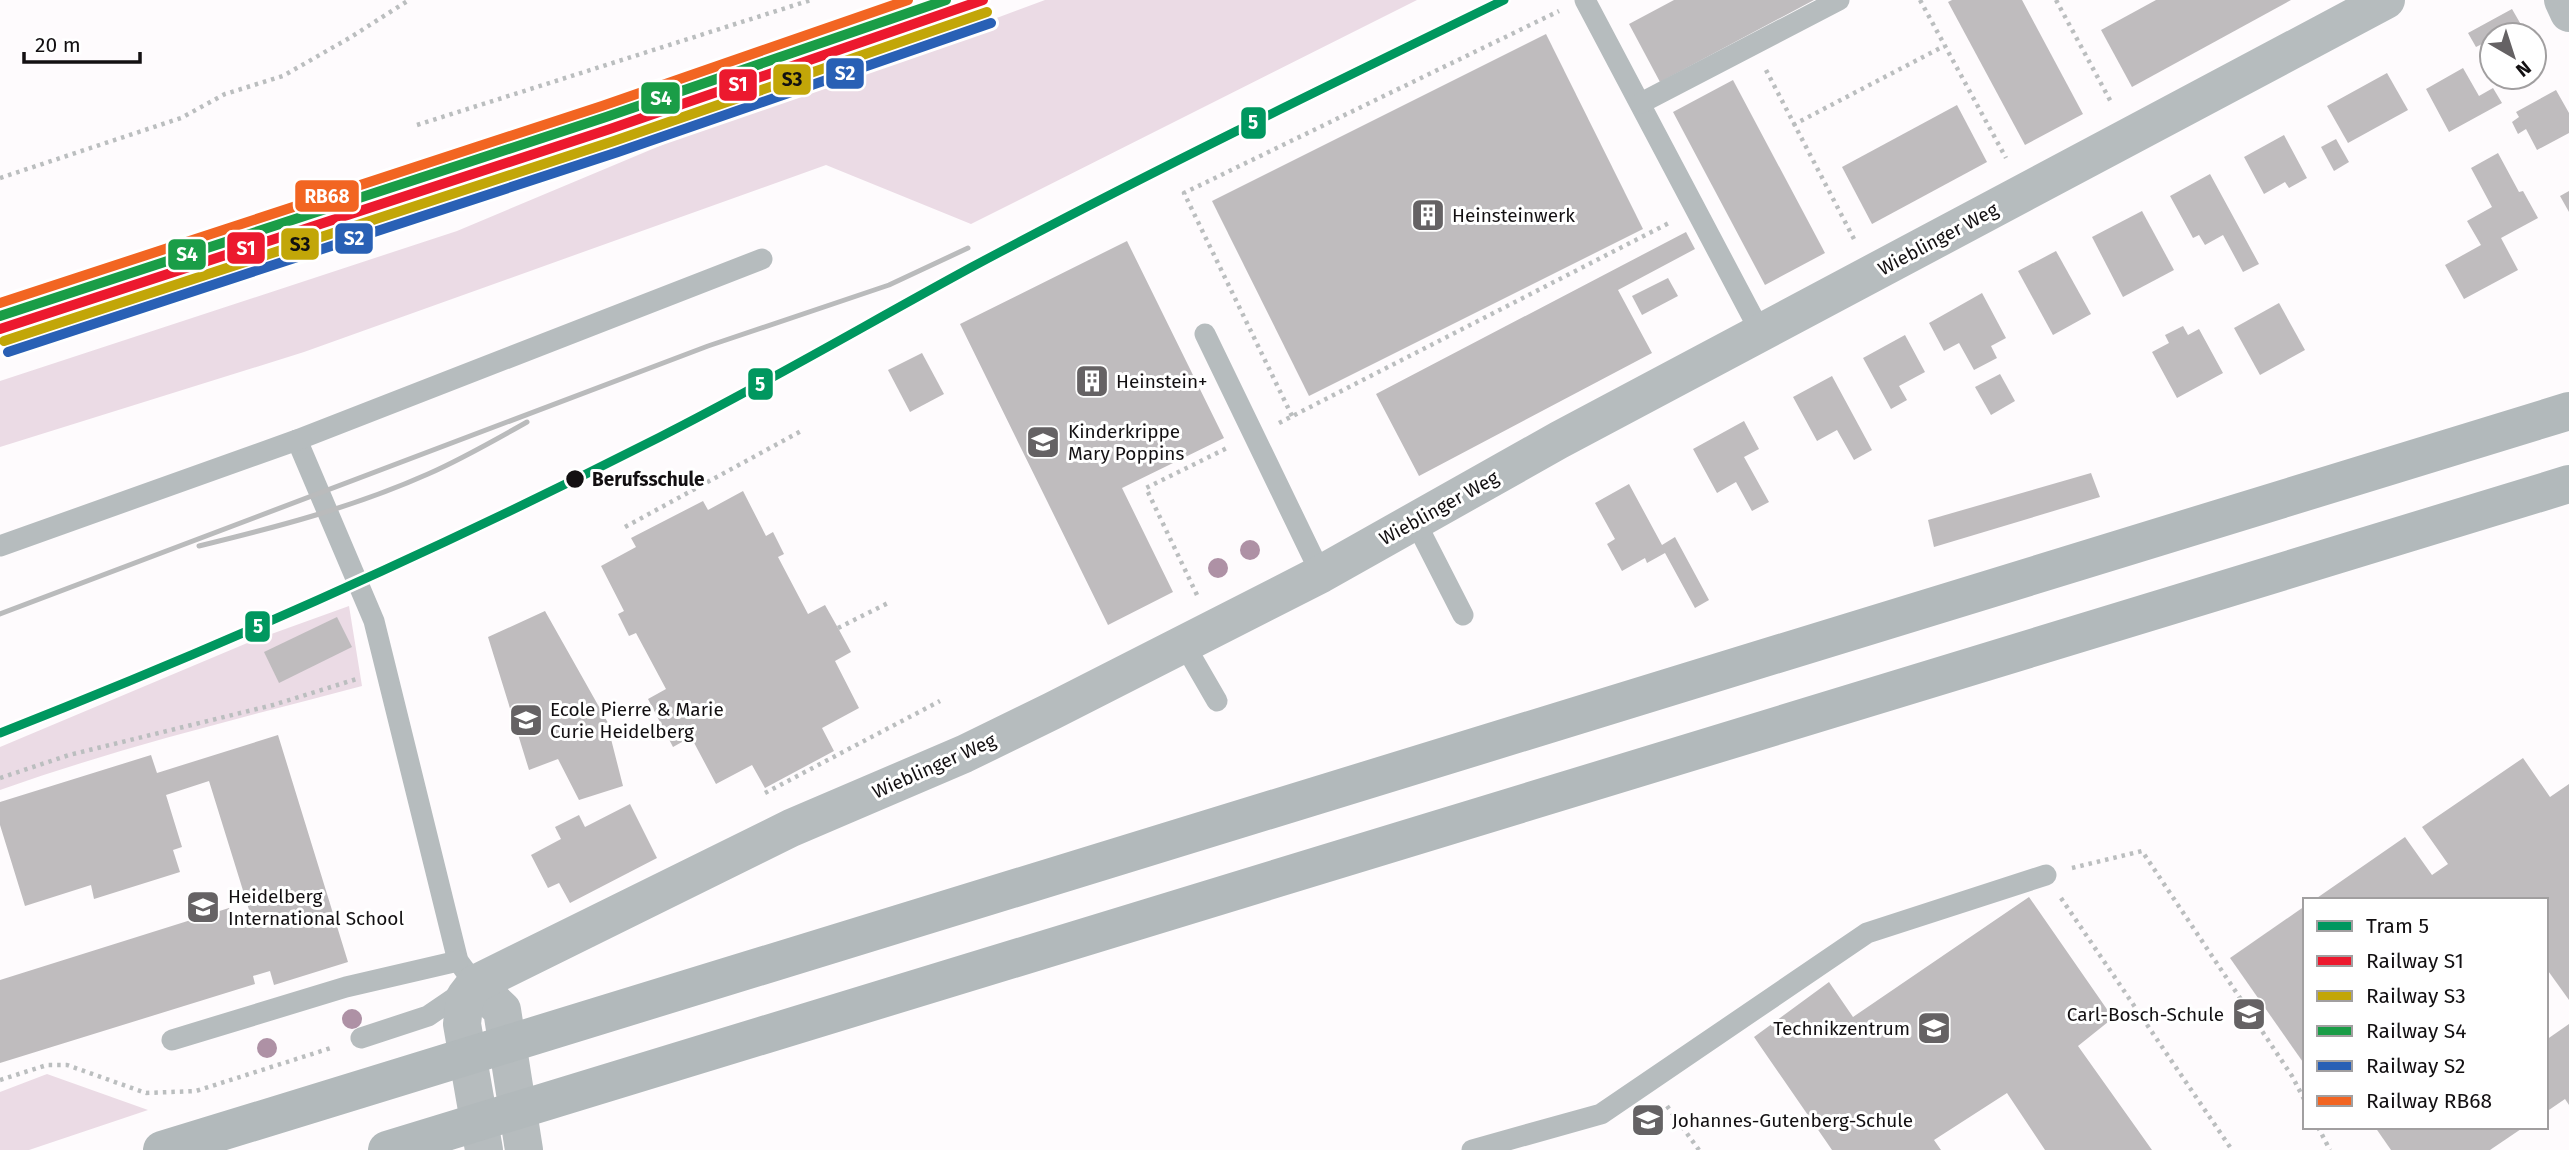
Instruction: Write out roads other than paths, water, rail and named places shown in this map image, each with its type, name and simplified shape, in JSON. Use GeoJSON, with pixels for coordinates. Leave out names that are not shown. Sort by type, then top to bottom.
{"type":"FeatureCollection","features":[{"type":"Feature","properties":{"kind":"highway"},"geometry":{"type":"LineString","coordinates":[[162,1150],[2569,411]]}},
{"type":"Feature","properties":{"kind":"highway"},"geometry":{"type":"LineString","coordinates":[[387,1150],[2569,484]]}},
{"type":"Feature","properties":{"kind":"street","name":"Wieblinger Weg"},"geometry":{"type":"LineString","coordinates":[[466,972],[964,754],[1321,575],[1559,440],[2129,137],[2344,10],[2386,0]]}},
{"type":"Feature","properties":{"kind":"street"},"geometry":{"type":"LineString","coordinates":[[2563,0],[2569,13]]}},
{"type":"Feature","properties":{"kind":"street"},"geometry":{"type":"LineString","coordinates":[[466,972],[502,1010],[524,1145]]}},
{"type":"Feature","properties":{"kind":"street"},"geometry":{"type":"LineString","coordinates":[[466,972],[462,1024],[484,1150]]}},
{"type":"Feature","properties":{"kind":"lane"},"geometry":{"type":"LineString","coordinates":[[1641,103],[1839,0]]}},
{"type":"Feature","properties":{"kind":"lane"},"geometry":{"type":"LineString","coordinates":[[1577,3],[1641,103],[1761,333]]}},
{"type":"Feature","properties":{"kind":"lane"},"geometry":{"type":"LineString","coordinates":[[0,546],[298,440],[762,259]]}},
{"type":"Feature","properties":{"kind":"lane"},"geometry":{"type":"LineString","coordinates":[[1205,334],[1321,575]]}},
{"type":"Feature","properties":{"kind":"lane"},"geometry":{"type":"LineString","coordinates":[[298,440],[374,621],[466,972]]}},
{"type":"Feature","properties":{"kind":"lane"},"geometry":{"type":"LineString","coordinates":[[1415,521],[1463,615]]}},
{"type":"Feature","properties":{"kind":"lane"},"geometry":{"type":"LineString","coordinates":[[1199,636],[1217,701]]}},
{"type":"Feature","properties":{"kind":"lane"},"geometry":{"type":"LineString","coordinates":[[1472,1150],[1601,1114],[1867,933],[2046,875]]}},
{"type":"Feature","properties":{"kind":"lane"},"geometry":{"type":"LineString","coordinates":[[172,1040],[346,987],[466,972]]}},
{"type":"Feature","properties":{"kind":"lane"},"geometry":{"type":"LineString","coordinates":[[361,1038],[428,1016],[466,972]]}},
{"type":"Feature","properties":{"kind":"railway"},"geometry":{"type":"LineString","coordinates":[[0,614],[708,346],[889,285],[968,248]]}},
{"type":"Feature","properties":{"kind":"railway"},"geometry":{"type":"LineString","coordinates":[[199,546],[286,524],[400,486],[441,468],[527,422]]}},
{"type":"Feature","properties":{"kind":"tram line","name":"5"},"geometry":{"type":"LineString","coordinates":[[0,733],[168,665],[334,593],[498,517],[660,437],[970,268],[1103,199],[1504,0]]}},
{"type":"Feature","properties":{"kind":"rail line","name":"RB68"},"geometry":{"type":"LineString","coordinates":[[0,303],[602,106],[908,0]]}},
{"type":"Feature","properties":{"kind":"rail line","name":"S4"},"geometry":{"type":"LineString","coordinates":[[0,316],[606,117],[946,0]]}},
{"type":"Feature","properties":{"kind":"rail line","name":"S1"},"geometry":{"type":"LineString","coordinates":[[0,329],[610,129],[983,0]]}},
{"type":"Feature","properties":{"kind":"rail line","name":"S3"},"geometry":{"type":"LineString","coordinates":[[4,341],[614,141],[987,12]]}},
{"type":"Feature","properties":{"kind":"rail line","name":"S2"},"geometry":{"type":"LineString","coordinates":[[8,352],[618,152],[991,23]]}},
{"type":"Feature","properties":{"kind":"place","name":"Heinsteinwerk"},"geometry":{"type":"Point","coordinates":[1428,215]}},
{"type":"Feature","properties":{"kind":"place","name":"Heinstein+"},"geometry":{"type":"Point","coordinates":[1092,381]}},
{"type":"Feature","properties":{"kind":"place","name":"Kinderkrippe Mary Poppins"},"geometry":{"type":"Point","coordinates":[1043,442]}},
{"type":"Feature","properties":{"kind":"place","name":"Berufsschule"},"geometry":{"type":"Point","coordinates":[575,479]}},
{"type":"Feature","properties":{"kind":"place","name":"Ecole Pierre & Marie Curie Heidelberg"},"geometry":{"type":"Point","coordinates":[526,720]}},
{"type":"Feature","properties":{"kind":"place","name":"Heidelberg International School"},"geometry":{"type":"Point","coordinates":[203,907]}},
{"type":"Feature","properties":{"kind":"place","name":"Carl-Bosch-Schule"},"geometry":{"type":"Point","coordinates":[2249,1014]}},
{"type":"Feature","properties":{"kind":"place","name":"Technikzentrum"},"geometry":{"type":"Point","coordinates":[1934,1028]}},
{"type":"Feature","properties":{"kind":"place","name":"Johannes-Gutenberg-Schule"},"geometry":{"type":"Point","coordinates":[1648,1120]}}]}
